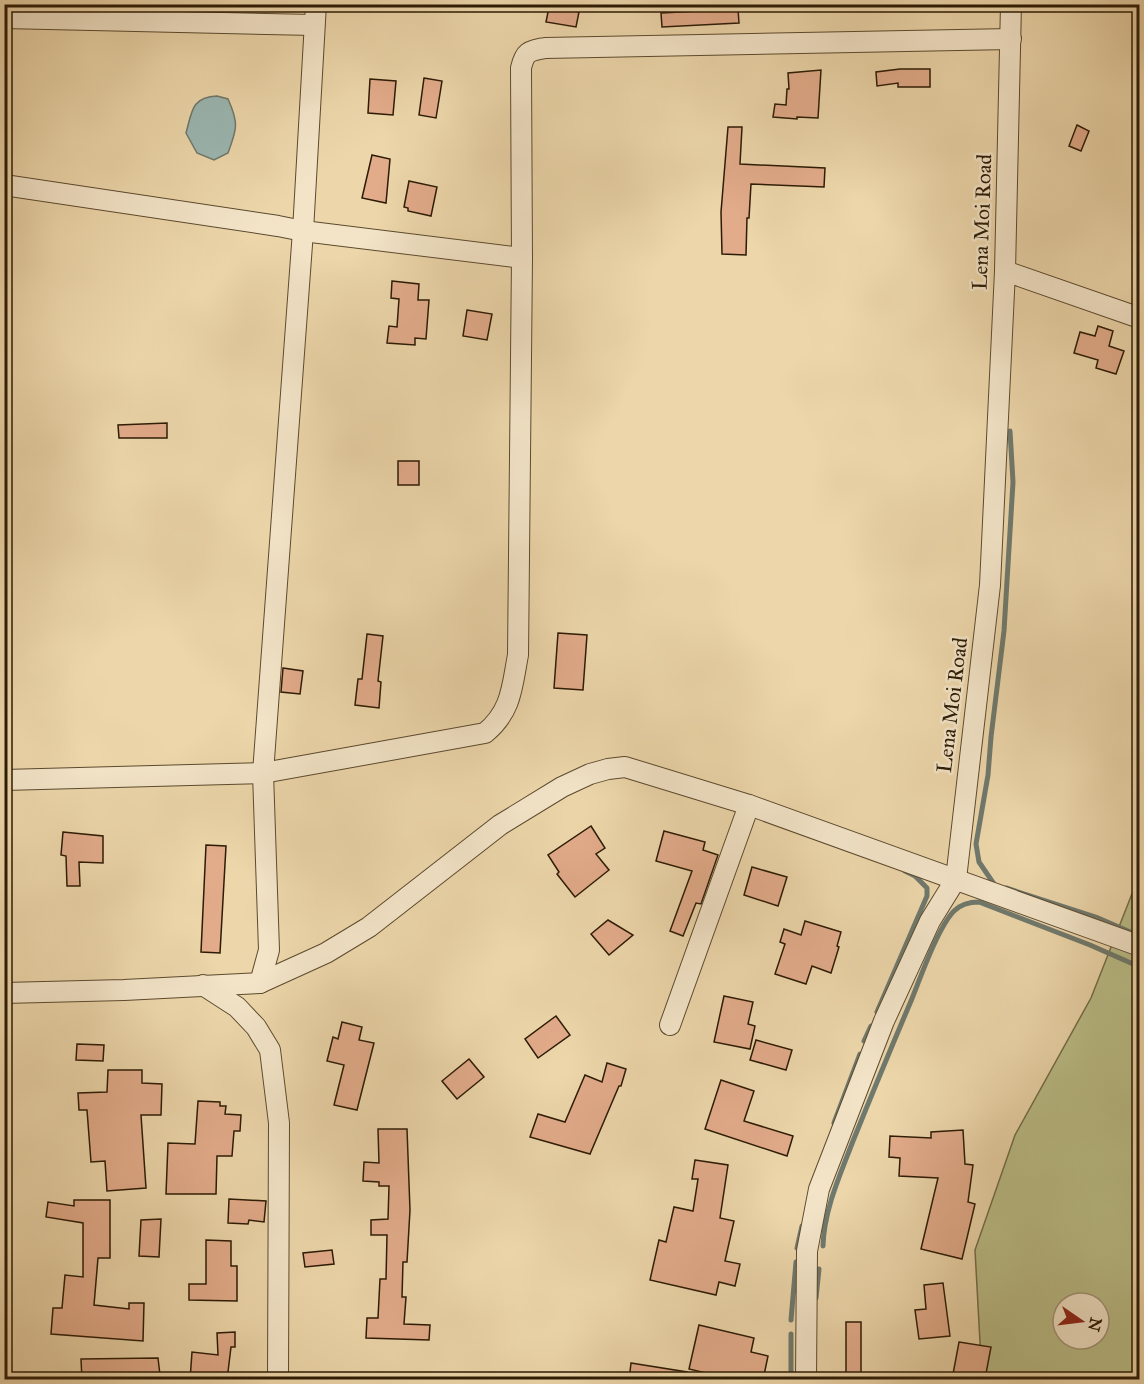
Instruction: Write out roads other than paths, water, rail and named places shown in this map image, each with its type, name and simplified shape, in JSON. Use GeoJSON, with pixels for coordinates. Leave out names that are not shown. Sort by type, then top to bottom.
{"type":"FeatureCollection","features":[{"type":"Feature","properties":{"kind":"street"},"geometry":{"type":"LineString","coordinates":[[260,983],[269,950],[263,773],[303,231],[316,4]]}},
{"type":"Feature","properties":{"kind":"street","name":"Lena Moi Road"},"geometry":{"type":"LineString","coordinates":[[806,1380],[807,1251],[819,1189],[884,1022],[930,921],[956,879],[990,585],[1005,271],[1011,4]]}},
{"type":"Feature","properties":{"kind":"street"},"geometry":{"type":"LineString","coordinates":[[4,18],[314,25]]}},
{"type":"Feature","properties":{"kind":"street"},"geometry":{"type":"LineString","coordinates":[[4,780],[263,773],[485,732],[502,716],[508,704],[518,655],[522,258],[521,68],[523,58],[530,51],[580,47],[1011,39]]}},
{"type":"Feature","properties":{"kind":"street"},"geometry":{"type":"LineString","coordinates":[[4,186],[303,231],[522,258]]}},
{"type":"Feature","properties":{"kind":"street"},"geometry":{"type":"LineString","coordinates":[[1005,271],[1140,318]]}},
{"type":"Feature","properties":{"kind":"street"},"geometry":{"type":"LineString","coordinates":[[4,993],[260,983],[326,953],[369,927],[500,825],[562,787],[590,774],[625,767],[749,805],[1140,946]]}},
{"type":"Feature","properties":{"kind":"street"},"geometry":{"type":"LineString","coordinates":[[670,1025],[749,805]]}},
{"type":"Feature","properties":{"kind":"street"},"geometry":{"type":"LineString","coordinates":[[203,985],[237,1007],[256,1027],[270,1050],[279,1124],[278,1380]]}},
{"type":"Feature","properties":{"kind":"water"},"geometry":{"type":"Polygon","coordinates":[[[217,96],[228,99],[236,126],[228,153],[214,160],[197,153],[186,133],[197,103],[202,99],[217,96]]]}},
{"type":"Feature","properties":{"kind":"waterway"},"geometry":{"type":"LineString","coordinates":[[994,884],[979,862],[976,844],[988,775],[1004,631],[1013,482],[1010,431]]}},
{"type":"Feature","properties":{"kind":"waterway"},"geometry":{"type":"LineString","coordinates":[[877,1012],[927,896],[927,888],[915,876],[905,871]]}},
{"type":"Feature","properties":{"kind":"waterway"},"geometry":{"type":"LineString","coordinates":[[1006,888],[1098,918],[1135,934]]}},
{"type":"Feature","properties":{"kind":"waterway"},"geometry":{"type":"LineString","coordinates":[[823,1246],[826,1219],[853,1141],[930,954],[942,929],[957,909],[972,902],[979,902],[1140,967]]}},
{"type":"Feature","properties":{"kind":"waterway"},"geometry":{"type":"LineString","coordinates":[[864,1041],[871,1026]]}},
{"type":"Feature","properties":{"kind":"waterway"},"geometry":{"type":"LineString","coordinates":[[834,1123],[860,1054]]}},
{"type":"Feature","properties":{"kind":"waterway"},"geometry":{"type":"LineString","coordinates":[[797,1248],[802,1226]]}},
{"type":"Feature","properties":{"kind":"waterway"},"geometry":{"type":"LineString","coordinates":[[791,1320],[796,1262]]}},
{"type":"Feature","properties":{"kind":"waterway"},"geometry":{"type":"LineString","coordinates":[[816,1298],[819,1269]]}},
{"type":"Feature","properties":{"kind":"waterway"},"geometry":{"type":"LineString","coordinates":[[791,1334],[791,1380]]}}]}
